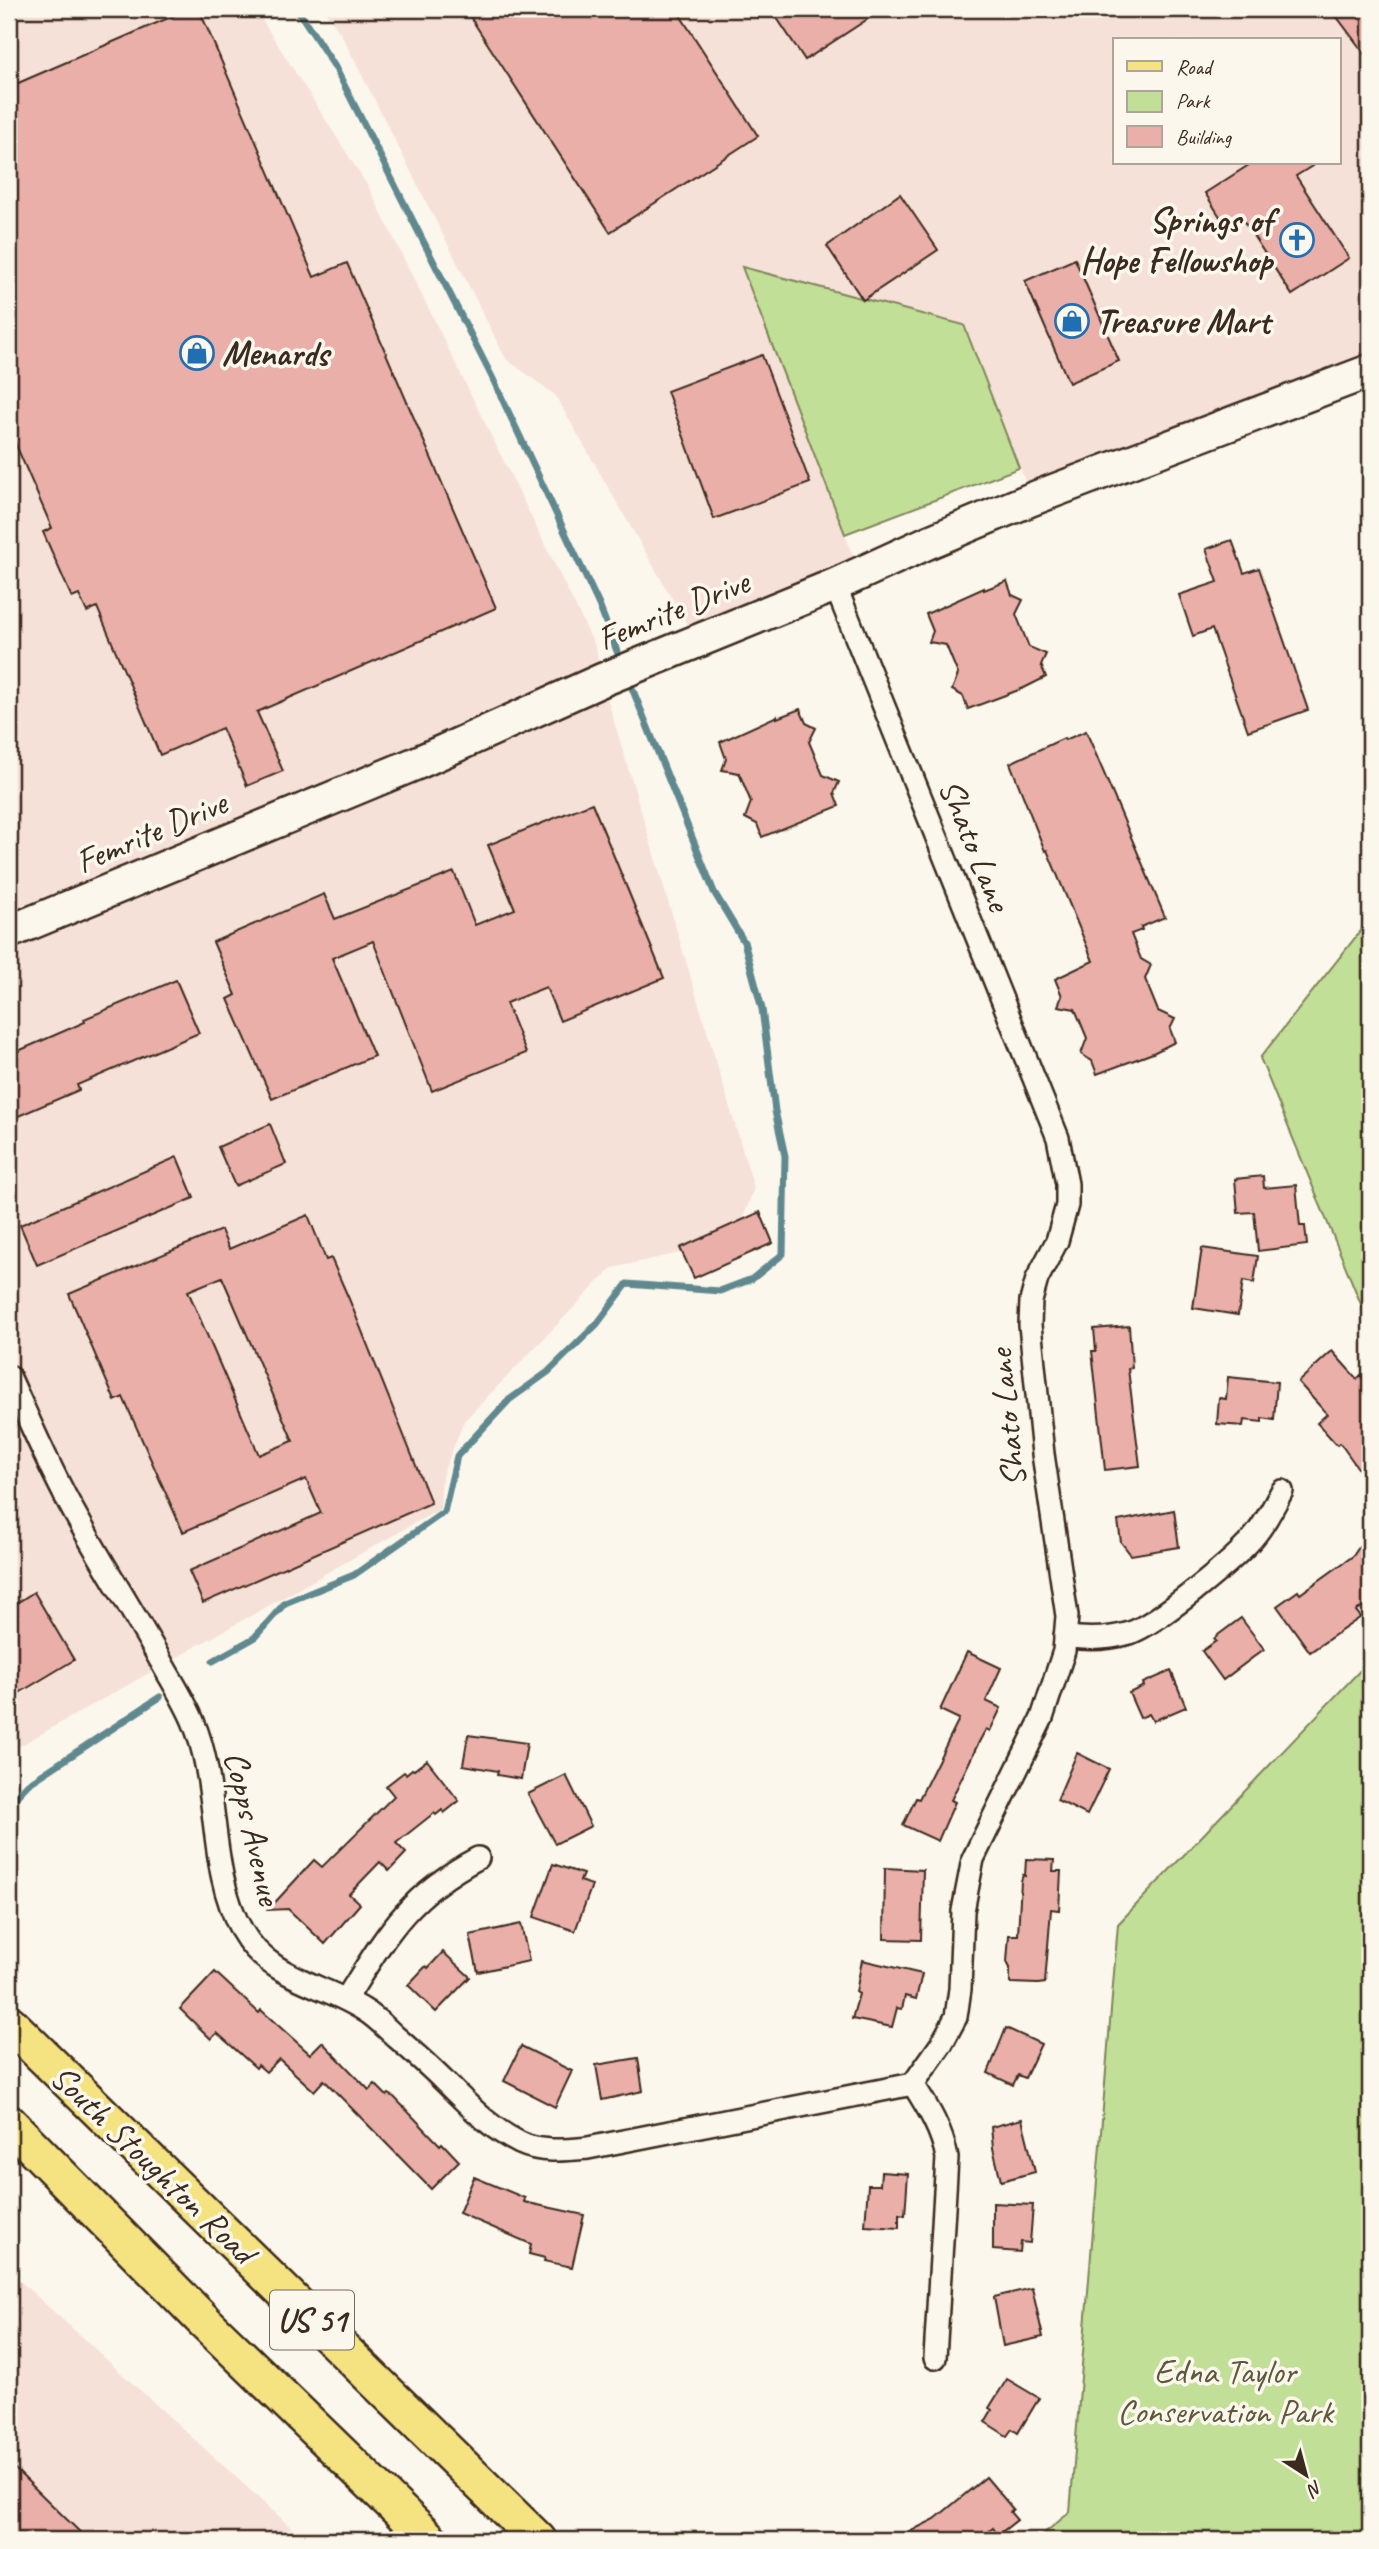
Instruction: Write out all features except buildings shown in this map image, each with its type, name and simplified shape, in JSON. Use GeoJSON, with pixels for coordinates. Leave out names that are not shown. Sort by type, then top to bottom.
{"type":"FeatureCollection","features":[{"type":"Feature","properties":{"kind":"main road","name":"South Stoughton Road"},"geometry":{"type":"LineString","coordinates":[[9,2023],[538,2540]]}},
{"type":"Feature","properties":{"kind":"main road","name":"South Stoughton Road"},"geometry":{"type":"LineString","coordinates":[[9,2123],[204,2321],[430,2540]]}},
{"type":"Feature","properties":{"kind":"street","name":"Femrite Drive"},"geometry":{"type":"LineString","coordinates":[[9,932],[417,763],[610,677],[835,585],[929,541],[1032,499],[1370,371]]}},
{"type":"Feature","properties":{"kind":"street","name":"Shato Lane"},"geometry":{"type":"LineString","coordinates":[[835,585],[1058,1138],[1067,1184],[1064,1220],[1037,1279],[1031,1301],[1030,1325],[1043,1454],[1067,1616],[1060,1668],[1042,1718],[973,1859],[962,1911],[960,1989],[956,2017],[914,2084]]}},
{"type":"Feature","properties":{"kind":"street","name":"Copps Avenue"},"geometry":{"type":"LineString","coordinates":[[9,1376],[74,1514],[146,1634],[194,1721],[212,1794],[220,1859],[232,1910],[257,1952],[273,1966],[367,2011],[443,2080],[469,2108],[496,2129],[523,2144],[540,2149],[588,2148],[914,2084]]}},
{"type":"Feature","properties":{"kind":"street"},"geometry":{"type":"LineString","coordinates":[[1065,1636],[1117,1636],[1147,1626],[1248,1544],[1259,1531],[1282,1491]]}},
{"type":"Feature","properties":{"kind":"street"},"geometry":{"type":"LineString","coordinates":[[346,1999],[391,1928],[408,1909],[441,1880],[478,1858]]}},
{"type":"Feature","properties":{"kind":"street"},"geometry":{"type":"LineString","coordinates":[[914,2084],[944,2140],[947,2158],[935,2358]]}},
{"type":"Feature","properties":{"kind":"shaded area"},"geometry":{"type":"Polygon","coordinates":[[[9,9],[255,9],[369,188],[596,648],[602,681],[754,1188],[735,1241],[612,1268],[464,1421],[442,1476],[440,1509],[9,1752],[9,9]]]}},
{"type":"Feature","properties":{"kind":"shaded area"},"geometry":{"type":"Polygon","coordinates":[[[324,9],[1370,9],[1370,371],[1032,499],[964,325],[743,267],[860,574],[697,642],[555,395],[506,359],[341,34],[324,9]]]}},
{"type":"Feature","properties":{"kind":"shaded area"},"geometry":{"type":"Polygon","coordinates":[[[9,2271],[305,2540],[9,2540],[9,2271]]]}},
{"type":"Feature","properties":{"kind":"green space"},"geometry":{"type":"Polygon","coordinates":[[[742,267],[964,325],[1019,468],[845,534],[742,267]]]}},
{"type":"Feature","properties":{"kind":"green space"},"geometry":{"type":"Polygon","coordinates":[[[1370,919],[1370,1326],[1260,1058],[1370,919]]]}},
{"type":"Feature","properties":{"kind":"green space","name":"Edna Taylor Conservation Park"},"geometry":{"type":"Polygon","coordinates":[[[1370,1660],[1370,2540],[1036,2540],[1070,2512],[1118,1924],[1370,1660]]]}},
{"type":"Feature","properties":{"kind":"waterway"},"geometry":{"type":"LineString","coordinates":[[297,9],[335,67],[492,377],[599,605],[622,664]]}},
{"type":"Feature","properties":{"kind":"waterway"},"geometry":{"type":"LineString","coordinates":[[213,1661],[254,1638],[285,1603],[354,1575],[444,1512],[457,1456],[509,1400],[548,1372],[597,1324],[627,1284],[720,1291],[752,1279],[783,1254],[785,1156],[775,1111],[762,1009],[744,942],[714,892],[628,678]]}},
{"type":"Feature","properties":{"kind":"waterway"},"geometry":{"type":"LineString","coordinates":[[9,1804],[28,1784],[160,1697]]}},
{"type":"Feature","properties":{"kind":"place","name":"Springs of Hope Fellowshop"},"geometry":{"type":"Point","coordinates":[1297,240]}},
{"type":"Feature","properties":{"kind":"place","name":"Treasure Mart"},"geometry":{"type":"Point","coordinates":[1072,321]}},
{"type":"Feature","properties":{"kind":"place","name":"Menards"},"geometry":{"type":"Point","coordinates":[197,353]}}]}
